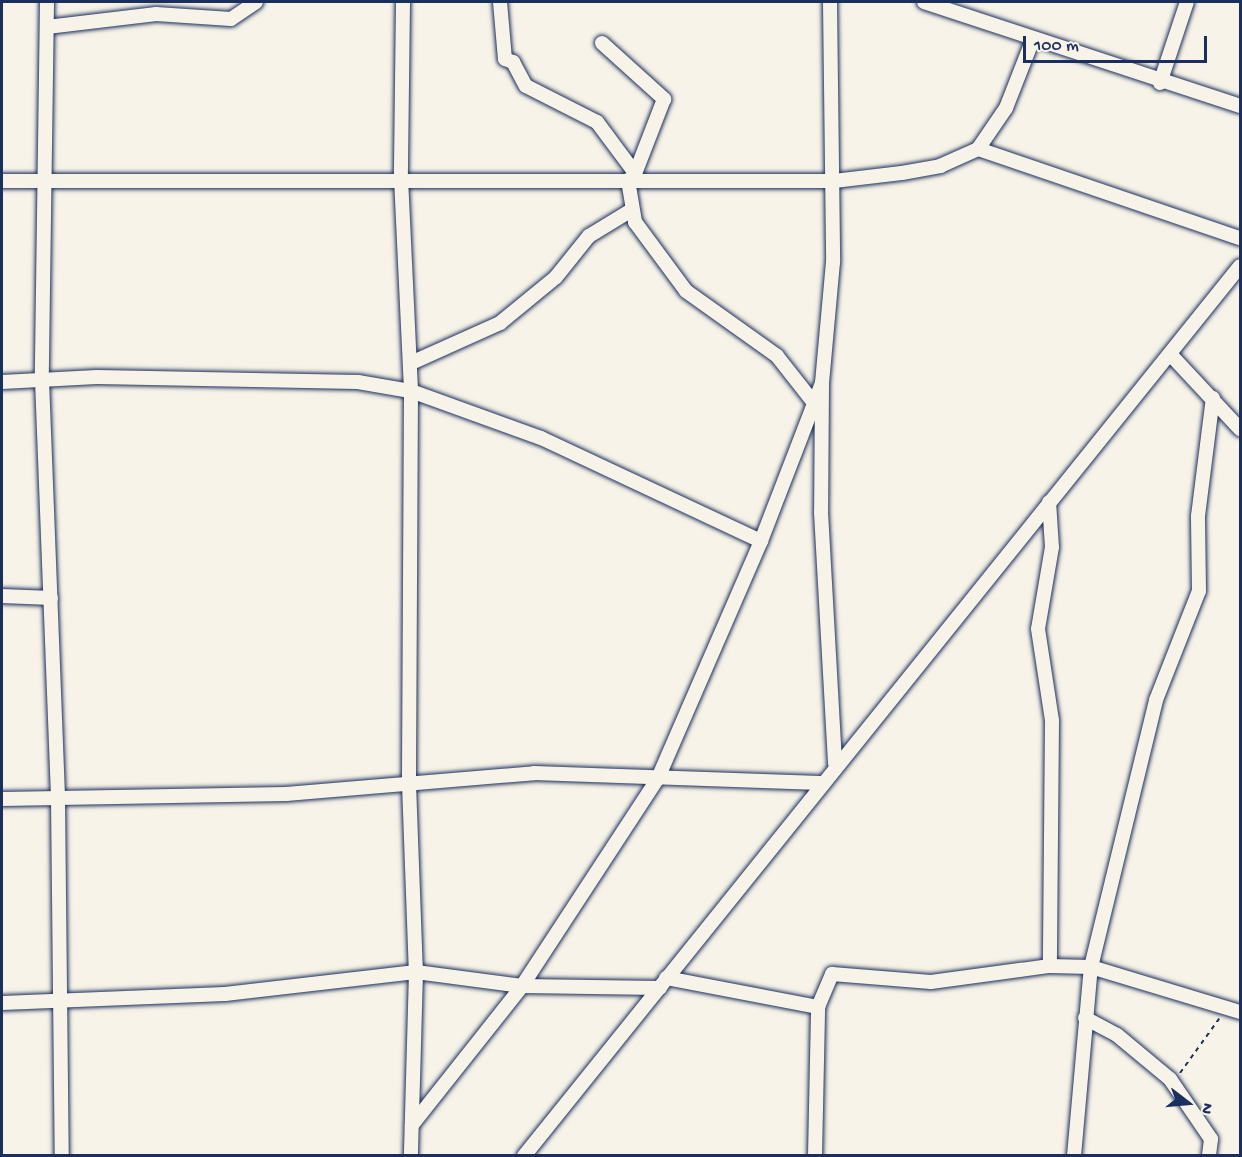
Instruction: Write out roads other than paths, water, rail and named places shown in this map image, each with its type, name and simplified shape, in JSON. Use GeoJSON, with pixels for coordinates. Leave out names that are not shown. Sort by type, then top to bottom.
{"type":"FeatureCollection","features":[{"type":"Feature","properties":{"kind":"street"},"geometry":{"type":"LineString","coordinates":[[47,2],[48,182],[42,380],[58,799],[62,1155]]}},
{"type":"Feature","properties":{"kind":"street"},"geometry":{"type":"LineString","coordinates":[[47,27],[156,14],[231,19],[256,2]]}},
{"type":"Feature","properties":{"kind":"street"},"geometry":{"type":"LineString","coordinates":[[403,2],[401,178],[411,363],[409,784],[416,972],[411,1155]]}},
{"type":"Feature","properties":{"kind":"street"},"geometry":{"type":"LineString","coordinates":[[500,2],[505,59],[513,62],[526,86],[597,123],[632,178]]}},
{"type":"Feature","properties":{"kind":"street"},"geometry":{"type":"LineString","coordinates":[[830,2],[834,181],[822,383],[821,512],[835,764]]}},
{"type":"Feature","properties":{"kind":"street"},"geometry":{"type":"LineString","coordinates":[[924,2],[1160,82],[1240,106]]}},
{"type":"Feature","properties":{"kind":"street"},"geometry":{"type":"LineString","coordinates":[[1160,82],[1187,2]]}},
{"type":"Feature","properties":{"kind":"street"},"geometry":{"type":"LineString","coordinates":[[2,181],[632,178],[834,181],[940,166],[978,149],[1006,108],[1034,39]]}},
{"type":"Feature","properties":{"kind":"street"},"geometry":{"type":"LineString","coordinates":[[602,43],[664,99],[632,178],[630,211],[686,291],[777,356],[814,403]]}},
{"type":"Feature","properties":{"kind":"street"},"geometry":{"type":"LineString","coordinates":[[978,149],[1240,238]]}},
{"type":"Feature","properties":{"kind":"street"},"geometry":{"type":"LineString","coordinates":[[411,363],[500,323],[556,277],[589,236],[630,211]]}},
{"type":"Feature","properties":{"kind":"street"},"geometry":{"type":"LineString","coordinates":[[524,1155],[835,764],[1240,266]]}},
{"type":"Feature","properties":{"kind":"street"},"geometry":{"type":"LineString","coordinates":[[1170,354],[1240,429]]}},
{"type":"Feature","properties":{"kind":"street"},"geometry":{"type":"LineString","coordinates":[[2,382],[42,380],[358,382],[411,391],[541,438],[761,541]]}},
{"type":"Feature","properties":{"kind":"street"},"geometry":{"type":"LineString","coordinates":[[412,1125],[522,986],[658,778],[761,541],[822,383]]}},
{"type":"Feature","properties":{"kind":"street"},"geometry":{"type":"LineString","coordinates":[[1074,1155],[1084,1018],[1091,967],[1155,700],[1199,591],[1198,516],[1213,398]]}},
{"type":"Feature","properties":{"kind":"street"},"geometry":{"type":"LineString","coordinates":[[1049,502],[1052,547],[1038,629],[1052,721],[1050,966]]}},
{"type":"Feature","properties":{"kind":"street"},"geometry":{"type":"LineString","coordinates":[[2,596],[51,598]]}},
{"type":"Feature","properties":{"kind":"street"},"geometry":{"type":"LineString","coordinates":[[2,799],[286,794],[534,773],[820,783]]}},
{"type":"Feature","properties":{"kind":"street"},"geometry":{"type":"LineString","coordinates":[[815,1155],[818,1007],[832,974],[931,981],[1050,966],[1091,967],[1234,1010]]}},
{"type":"Feature","properties":{"kind":"street"},"geometry":{"type":"LineString","coordinates":[[2,1004],[60,1004],[225,994],[416,972],[522,986],[663,983],[818,1007]]}},
{"type":"Feature","properties":{"kind":"street"},"geometry":{"type":"LineString","coordinates":[[1084,1018],[1117,1035],[1170,1079],[1211,1139],[1209,1155]]}}]}
